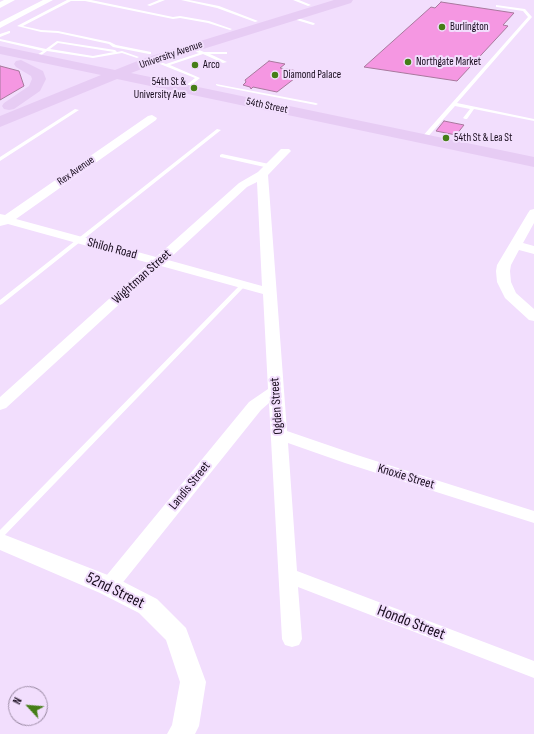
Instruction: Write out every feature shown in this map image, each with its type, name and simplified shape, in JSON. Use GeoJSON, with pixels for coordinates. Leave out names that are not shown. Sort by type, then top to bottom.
{"type":"FeatureCollection","features":[{"type":"Feature","properties":{"kind":"main road","name":"University Avenue"},"geometry":{"type":"LineString","coordinates":[[0,122],[100,76],[146,57],[230,29],[327,0]]}},
{"type":"Feature","properties":{"kind":"main road","name":"University Avenue"},"geometry":{"type":"LineString","coordinates":[[100,76],[116,74],[146,57],[190,48],[347,0]]}},
{"type":"Feature","properties":{"kind":"main road","name":"54th Street"},"geometry":{"type":"LineString","coordinates":[[0,50],[19,59],[83,77],[100,76]]}},
{"type":"Feature","properties":{"kind":"main road"},"geometry":{"type":"LineString","coordinates":[[38,51],[81,62],[110,63],[146,57]]}},
{"type":"Feature","properties":{"kind":"main road","name":"54th Street"},"geometry":{"type":"LineString","coordinates":[[0,60],[19,59],[38,51],[100,76],[264,114],[534,171]]}},
{"type":"Feature","properties":{"kind":"main road"},"geometry":{"type":"LineString","coordinates":[[5,108],[35,88],[39,79],[38,74],[19,59]]}},
{"type":"Feature","properties":{"kind":"main road","name":"54th Street"},"geometry":{"type":"LineString","coordinates":[[116,74],[185,89],[310,109],[423,139],[534,162]]}},
{"type":"Feature","properties":{"kind":"main road"},"geometry":{"type":"LineString","coordinates":[[5,108],[83,77]]}},
{"type":"Feature","properties":{"kind":"main road"},"geometry":{"type":"LineString","coordinates":[[264,114],[294,116],[310,109]]}},
{"type":"Feature","properties":{"kind":"street"},"geometry":{"type":"LineString","coordinates":[[0,5],[11,0]]}},
{"type":"Feature","properties":{"kind":"street"},"geometry":{"type":"LineString","coordinates":[[0,25],[49,0]]}},
{"type":"Feature","properties":{"kind":"street","name":"Rex Avenue"},"geometry":{"type":"LineString","coordinates":[[2,221],[152,118]]}},
{"type":"Feature","properties":{"kind":"street","name":"Wightman Street"},"geometry":{"type":"LineString","coordinates":[[0,405],[243,185],[266,170],[285,151]]}},
{"type":"Feature","properties":{"kind":"street","name":"Ogden Street"},"geometry":{"type":"LineString","coordinates":[[266,170],[270,292],[292,639]]}},
{"type":"Feature","properties":{"kind":"street"},"geometry":{"type":"LineString","coordinates":[[534,213],[514,245],[504,265],[504,282],[510,295],[534,317]]}},
{"type":"Feature","properties":{"kind":"street","name":"Shiloh Road"},"geometry":{"type":"LineString","coordinates":[[2,221],[79,240],[270,292]]}},
{"type":"Feature","properties":{"kind":"street"},"geometry":{"type":"LineString","coordinates":[[514,245],[534,250]]}},
{"type":"Feature","properties":{"kind":"street","name":"Landis Street"},"geometry":{"type":"LineString","coordinates":[[109,586],[256,406],[276,391]]}},
{"type":"Feature","properties":{"kind":"street","name":"Knoxie Street"},"geometry":{"type":"LineString","coordinates":[[279,434],[351,459],[534,517]]}},
{"type":"Feature","properties":{"kind":"street","name":"52nd Street"},"geometry":{"type":"LineString","coordinates":[[0,541],[109,586],[148,606],[177,635],[193,682],[185,726],[181,734]]}},
{"type":"Feature","properties":{"kind":"street","name":"Hondo Street"},"geometry":{"type":"LineString","coordinates":[[288,575],[534,670]]}},
{"type":"Feature","properties":{"kind":"lane"},"geometry":{"type":"LineString","coordinates":[[185,89],[198,78],[110,43],[19,26],[70,0],[85,0],[173,18],[180,17],[209,22],[230,29]]}},
{"type":"Feature","properties":{"kind":"lane"},"geometry":{"type":"LineString","coordinates":[[149,5],[163,0]]}},
{"type":"Feature","properties":{"kind":"lane"},"geometry":{"type":"LineString","coordinates":[[183,0],[218,7],[256,21]]}},
{"type":"Feature","properties":{"kind":"lane"},"geometry":{"type":"LineString","coordinates":[[295,0],[309,5]]}},
{"type":"Feature","properties":{"kind":"lane"},"geometry":{"type":"LineString","coordinates":[[423,139],[530,17],[524,10],[497,6]]}},
{"type":"Feature","properties":{"kind":"lane"},"geometry":{"type":"LineString","coordinates":[[291,17],[312,24]]}},
{"type":"Feature","properties":{"kind":"lane"},"geometry":{"type":"LineString","coordinates":[[0,36],[8,32]]}},
{"type":"Feature","properties":{"kind":"lane"},"geometry":{"type":"LineString","coordinates":[[0,40],[38,51],[93,57],[122,52]]}},
{"type":"Feature","properties":{"kind":"lane"},"geometry":{"type":"LineString","coordinates":[[38,51],[57,42],[146,57]]}},
{"type":"Feature","properties":{"kind":"lane"},"geometry":{"type":"LineString","coordinates":[[190,48],[225,62]]}},
{"type":"Feature","properties":{"kind":"lane"},"geometry":{"type":"LineString","coordinates":[[167,66],[203,53],[225,53]]}},
{"type":"Feature","properties":{"kind":"lane"},"geometry":{"type":"LineString","coordinates":[[218,85],[310,109]]}},
{"type":"Feature","properties":{"kind":"lane"},"geometry":{"type":"LineString","coordinates":[[454,104],[534,120]]}},
{"type":"Feature","properties":{"kind":"lane"},"geometry":{"type":"LineString","coordinates":[[465,118],[473,108]]}},
{"type":"Feature","properties":{"kind":"lane"},"geometry":{"type":"LineString","coordinates":[[0,159],[78,110]]}},
{"type":"Feature","properties":{"kind":"lane"},"geometry":{"type":"LineString","coordinates":[[0,303],[219,130]]}},
{"type":"Feature","properties":{"kind":"lane"},"geometry":{"type":"LineString","coordinates":[[222,156],[266,170]]}},
{"type":"Feature","properties":{"kind":"lane"},"geometry":{"type":"LineString","coordinates":[[0,535],[243,285]]}},
{"type":"Feature","properties":{"kind":"building"},"geometry":{"type":"Polygon","coordinates":[[[441,2],[514,13],[503,25],[508,26],[457,81],[364,67],[431,7],[435,8],[441,2]]]}},
{"type":"Feature","properties":{"kind":"building","name":"Diamond Palace"},"geometry":{"type":"Polygon","coordinates":[[[269,61],[285,64],[280,68],[303,72],[277,92],[253,87],[251,89],[250,87],[243,85],[246,82],[245,80],[269,61]]]}},
{"type":"Feature","properties":{"kind":"building"},"geometry":{"type":"Polygon","coordinates":[[[0,66],[19,71],[24,86],[0,100],[0,66]]]}},
{"type":"Feature","properties":{"kind":"building"},"geometry":{"type":"Polygon","coordinates":[[[444,121],[464,125],[456,135],[436,131],[444,121]]]}},
{"type":"Feature","properties":{"kind":"place","name":"Burlington"},"geometry":{"type":"Point","coordinates":[442,27]}},
{"type":"Feature","properties":{"kind":"place","name":"Northgate Market"},"geometry":{"type":"Point","coordinates":[408,62]}},
{"type":"Feature","properties":{"kind":"place","name":"Arco"},"geometry":{"type":"Point","coordinates":[195,65]}},
{"type":"Feature","properties":{"kind":"place","name":"Diamond Palace"},"geometry":{"type":"Point","coordinates":[275,75]}},
{"type":"Feature","properties":{"kind":"place","name":"54th St & University Ave"},"geometry":{"type":"Point","coordinates":[194,88]}},
{"type":"Feature","properties":{"kind":"place","name":"54th St & Lea St"},"geometry":{"type":"Point","coordinates":[446,138]}}]}
